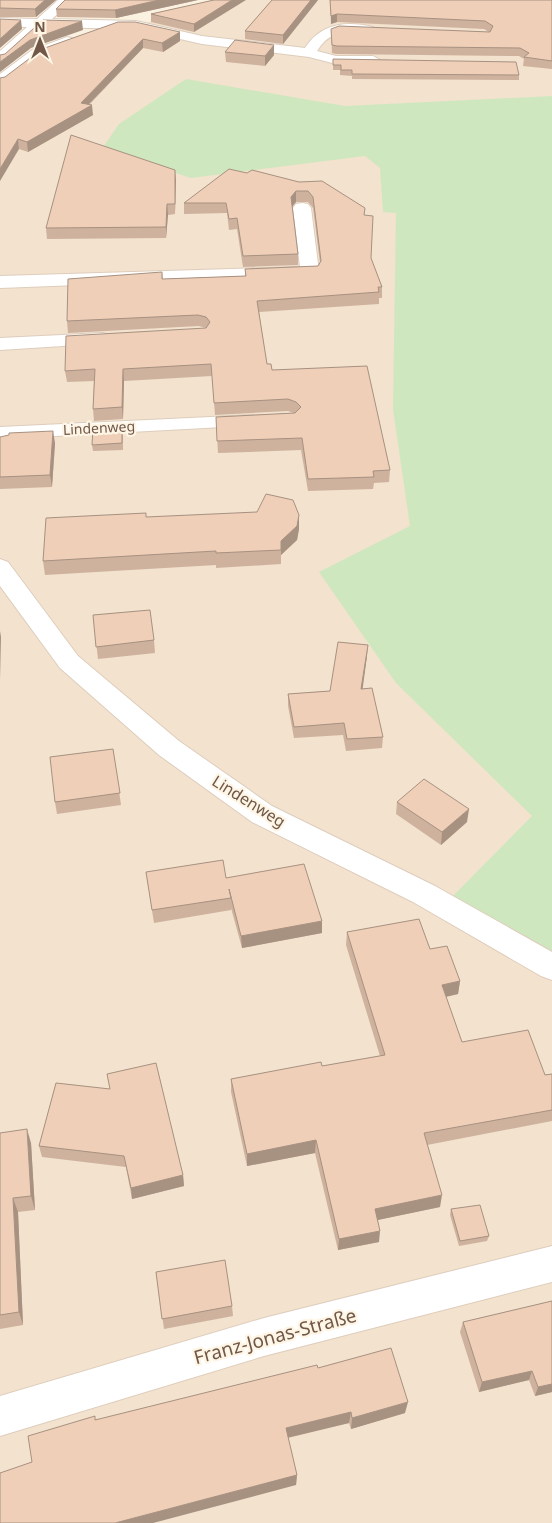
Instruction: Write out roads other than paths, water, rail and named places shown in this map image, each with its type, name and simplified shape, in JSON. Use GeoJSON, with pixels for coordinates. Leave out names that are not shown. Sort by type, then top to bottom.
{"type":"FeatureCollection","features":[{"type":"Feature","properties":{"kind":"street"},"geometry":{"type":"LineString","coordinates":[[0,58],[66,0]]}},
{"type":"Feature","properties":{"kind":"street"},"geometry":{"type":"LineString","coordinates":[[0,81],[37,53],[118,24],[158,14]]}},
{"type":"Feature","properties":{"kind":"street"},"geometry":{"type":"LineString","coordinates":[[0,22],[118,24],[227,44],[309,54],[336,60],[384,60]]}},
{"type":"Feature","properties":{"kind":"street"},"geometry":{"type":"LineString","coordinates":[[309,54],[315,42],[329,30],[385,31]]}},
{"type":"Feature","properties":{"kind":"street"},"geometry":{"type":"LineString","coordinates":[[0,282],[310,272],[302,208]]}},
{"type":"Feature","properties":{"kind":"street"},"geometry":{"type":"LineString","coordinates":[[0,344],[120,338]]}},
{"type":"Feature","properties":{"kind":"street","name":"Lindenweg"},"geometry":{"type":"LineString","coordinates":[[0,433],[268,420]]}},
{"type":"Feature","properties":{"kind":"street","name":"Lindenweg"},"geometry":{"type":"LineString","coordinates":[[0,567],[14,589],[69,662],[169,748],[262,814],[424,894],[552,967]]}},
{"type":"Feature","properties":{"kind":"street","name":"Franz-Jonas-Straße"},"geometry":{"type":"LineString","coordinates":[[0,1416],[264,1337],[552,1264]]}}]}
